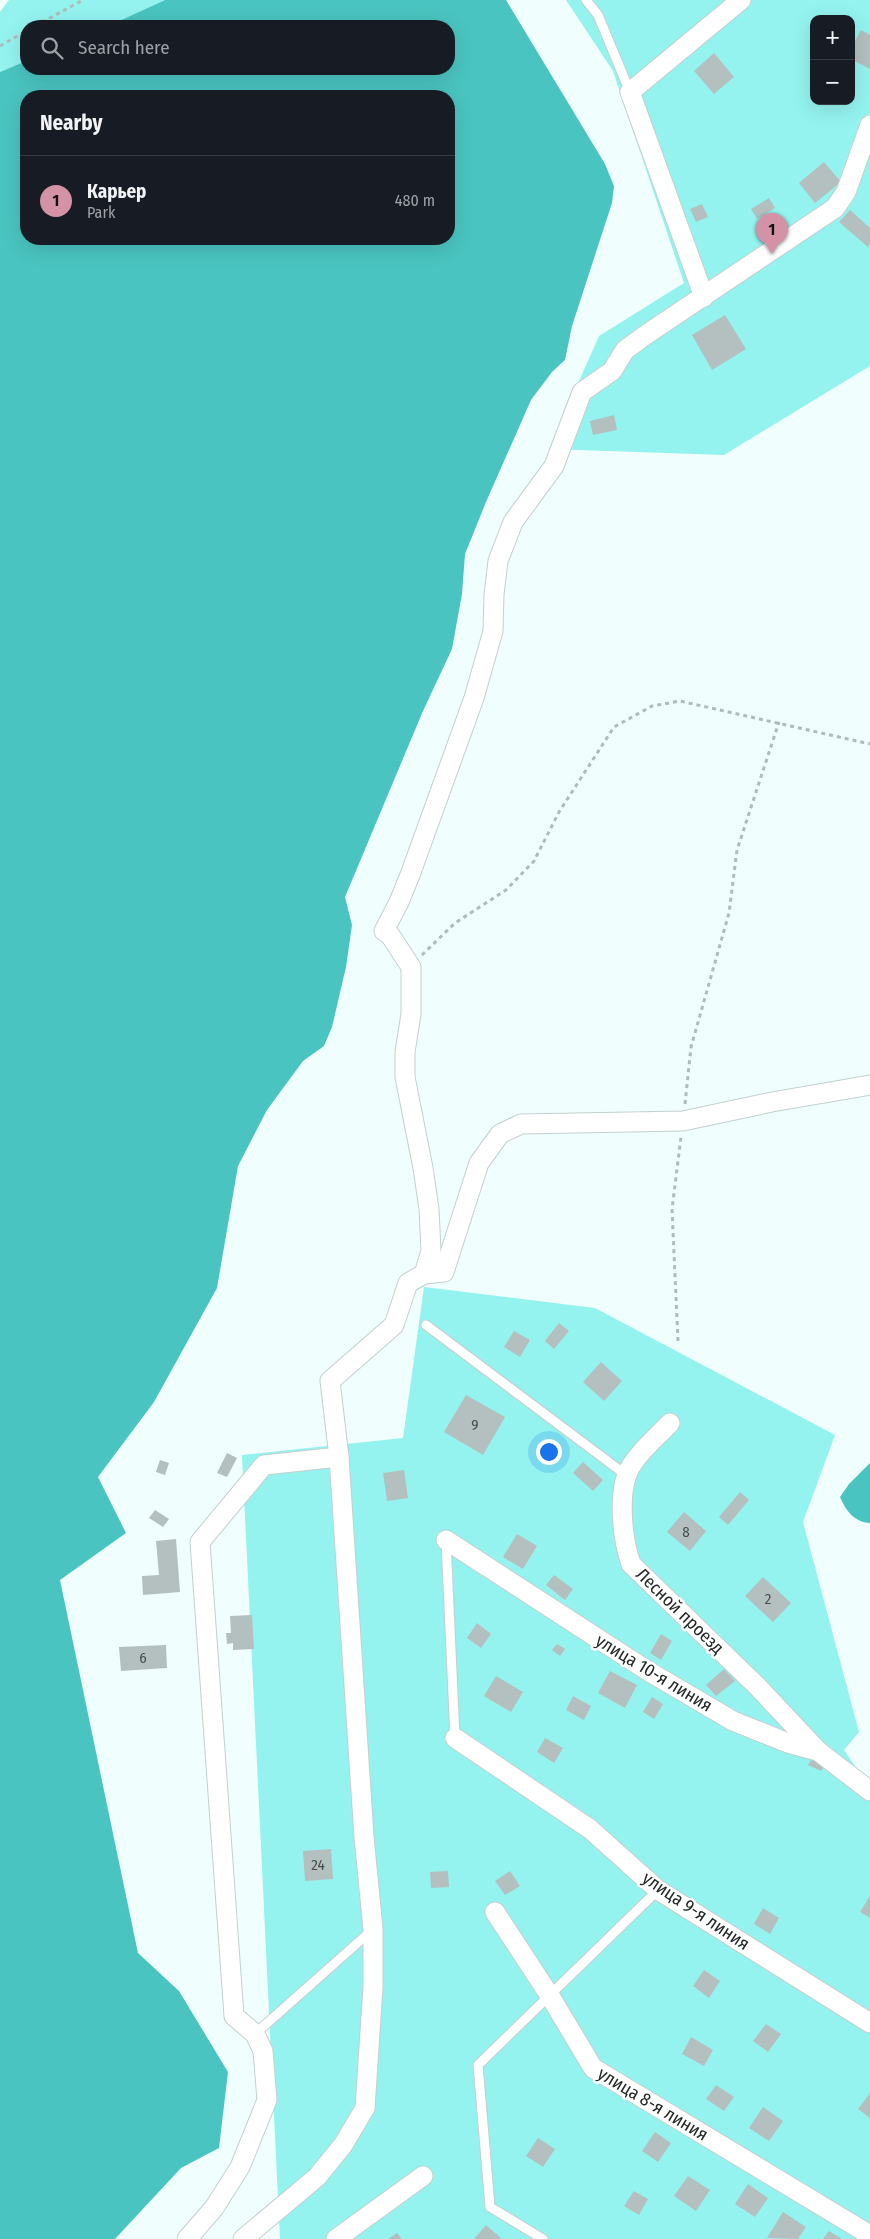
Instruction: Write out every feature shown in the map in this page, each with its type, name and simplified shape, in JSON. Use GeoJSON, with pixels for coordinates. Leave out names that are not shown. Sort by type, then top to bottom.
{"type":"FeatureCollection","features":[{"type":"Feature","properties":{"kind":"street"},"geometry":{"type":"LineString","coordinates":[[704,297],[630,92],[742,0]]}},
{"type":"Feature","properties":{"kind":"street"},"geometry":{"type":"LineString","coordinates":[[424,1274],[431,1251],[429,1209],[405,1077],[411,1014],[411,966],[390,934],[384,932],[410,874],[474,698],[493,631],[494,595],[498,561],[513,522],[554,466],[582,392],[612,371],[625,350],[835,208],[846,192],[870,124]]}},
{"type":"Feature","properties":{"kind":"street"},"geometry":{"type":"LineString","coordinates":[[242,2239],[317,2177],[343,2145],[365,2108],[373,1987],[373,1929],[364,1837],[339,1458],[330,1381],[394,1325],[408,1283],[424,1274],[444,1272],[479,1163],[500,1134],[521,1124],[683,1121],[870,1084]]}},
{"type":"Feature","properties":{"kind":"street"},"geometry":{"type":"LineString","coordinates":[[626,1475],[633,1462],[670,1423]]}},
{"type":"Feature","properties":{"kind":"street"},"geometry":{"type":"LineString","coordinates":[[187,2239],[214,2208],[240,2167],[267,2100],[263,2050],[255,2034],[234,2016],[200,1542],[264,1466],[339,1458]]}},
{"type":"Feature","properties":{"kind":"street","name":"Лесной проезд"},"geometry":{"type":"LineString","coordinates":[[626,1475],[623,1525],[626,1548],[631,1564],[757,1686],[818,1751]]}},
{"type":"Feature","properties":{"kind":"street","name":"улица 10-я линия"},"geometry":{"type":"LineString","coordinates":[[446,1540],[632,1661],[733,1720],[788,1743],[818,1751],[870,1791]]}},
{"type":"Feature","properties":{"kind":"street","name":"улица 9-я линия"},"geometry":{"type":"LineString","coordinates":[[455,1738],[590,1829],[658,1890],[870,2023]]}},
{"type":"Feature","properties":{"kind":"street","name":"улица 8-я линия"},"geometry":{"type":"LineString","coordinates":[[495,1912],[550,1996],[593,2068],[870,2235]]}},
{"type":"Feature","properties":{"kind":"street"},"geometry":{"type":"LineString","coordinates":[[336,2239],[423,2176]]}},
{"type":"Feature","properties":{"kind":"lane"},"geometry":{"type":"LineString","coordinates":[[586,0],[598,15],[630,92]]}},
{"type":"Feature","properties":{"kind":"lane"},"geometry":{"type":"LineString","coordinates":[[426,1325],[626,1475]]}},
{"type":"Feature","properties":{"kind":"lane"},"geometry":{"type":"LineString","coordinates":[[446,1540],[455,1738]]}},
{"type":"Feature","properties":{"kind":"lane"},"geometry":{"type":"LineString","coordinates":[[543,2239],[490,2207],[478,2065],[658,1890]]}},
{"type":"Feature","properties":{"kind":"lane"},"geometry":{"type":"LineString","coordinates":[[255,2034],[373,1929]]}},
{"type":"Feature","properties":{"kind":"path"},"geometry":{"type":"LineString","coordinates":[[46,20],[83,0]]}},
{"type":"Feature","properties":{"kind":"path"},"geometry":{"type":"LineString","coordinates":[[0,46],[20,34]]}},
{"type":"Feature","properties":{"kind":"path"},"geometry":{"type":"LineString","coordinates":[[411,966],[455,923],[506,890],[534,861],[559,812],[614,727],[652,706],[680,701],[870,744]]}},
{"type":"Feature","properties":{"kind":"path"},"geometry":{"type":"LineString","coordinates":[[678,1341],[672,1209],[691,1046],[729,913],[737,850],[779,722]]}},
{"type":"Feature","properties":{"kind":"shaded area"},"geometry":{"type":"Polygon","coordinates":[[[9,0],[165,0],[121,20],[20,20],[20,64],[0,72],[0,12],[9,0]]]}},
{"type":"Feature","properties":{"kind":"shaded area"},"geometry":{"type":"Polygon","coordinates":[[[165,0],[506,0],[605,164],[614,186],[612,203],[572,326],[565,360],[552,372],[531,400],[486,502],[465,554],[462,594],[452,649],[423,711],[345,897],[352,925],[346,967],[332,1027],[324,1046],[303,1061],[267,1110],[238,1166],[217,1288],[154,1402],[98,1477],[126,1533],[60,1580],[138,1953],[179,1991],[228,2072],[219,2148],[181,2168],[115,2239],[0,2239],[0,72],[20,64],[20,75],[455,75],[455,20],[121,20],[165,0]]]}},
{"type":"Feature","properties":{"kind":"shaded area"},"geometry":{"type":"Polygon","coordinates":[[[566,0],[870,0],[870,366],[724,455],[549,449],[599,336],[684,283],[613,71],[566,0]]]}},
{"type":"Feature","properties":{"kind":"shaded area"},"geometry":{"type":"Polygon","coordinates":[[[424,1287],[595,1308],[835,1435],[803,1522],[859,1732],[844,1750],[870,1788],[870,2239],[280,2239],[242,1455],[403,1438],[424,1287]]]}},
{"type":"Feature","properties":{"kind":"shaded area"},"geometry":{"type":"Polygon","coordinates":[[[870,1463],[870,1523],[859,1520],[851,1515],[840,1497],[849,1484],[870,1463]]]}},
{"type":"Feature","properties":{"kind":"building"},"geometry":{"type":"Polygon","coordinates":[[[861,30],[870,35],[870,69],[855,61],[855,41],[861,30]]]}},
{"type":"Feature","properties":{"kind":"building"},"geometry":{"type":"Polygon","coordinates":[[[714,53],[734,77],[714,94],[694,71],[714,53]]]}},
{"type":"Feature","properties":{"kind":"building"},"geometry":{"type":"Polygon","coordinates":[[[824,162],[841,182],[815,203],[799,183],[824,162]]]}},
{"type":"Feature","properties":{"kind":"building"},"geometry":{"type":"Polygon","coordinates":[[[769,198],[775,208],[757,219],[751,209],[769,198]]]}},
{"type":"Feature","properties":{"kind":"building"},"geometry":{"type":"Polygon","coordinates":[[[702,204],[708,217],[696,222],[690,209],[702,204]]]}},
{"type":"Feature","properties":{"kind":"building"},"geometry":{"type":"Polygon","coordinates":[[[850,210],[870,228],[870,244],[868,247],[839,222],[850,210]]]}},
{"type":"Feature","properties":{"kind":"building"},"geometry":{"type":"Polygon","coordinates":[[[725,315],[746,349],[712,370],[692,335],[725,315]]]}},
{"type":"Feature","properties":{"kind":"building"},"geometry":{"type":"Polygon","coordinates":[[[614,415],[617,430],[593,435],[590,421],[614,415]]]}},
{"type":"Feature","properties":{"kind":"building"},"geometry":{"type":"Polygon","coordinates":[[[559,1323],[569,1331],[554,1349],[545,1341],[559,1323]]]}},
{"type":"Feature","properties":{"kind":"building"},"geometry":{"type":"Polygon","coordinates":[[[514,1331],[530,1340],[520,1357],[504,1347],[514,1331]]]}},
{"type":"Feature","properties":{"kind":"building"},"geometry":{"type":"Polygon","coordinates":[[[601,1362],[622,1381],[604,1401],[583,1382],[601,1362]]]}},
{"type":"Feature","properties":{"kind":"building"},"geometry":{"type":"Polygon","coordinates":[[[466,1395],[505,1417],[483,1455],[444,1432],[466,1395]]]}},
{"type":"Feature","properties":{"kind":"building"},"geometry":{"type":"Polygon","coordinates":[[[227,1453],[237,1458],[227,1477],[217,1473],[227,1453]]]}},
{"type":"Feature","properties":{"kind":"building"},"geometry":{"type":"Polygon","coordinates":[[[160,1460],[169,1463],[165,1475],[156,1472],[160,1460]]]}},
{"type":"Feature","properties":{"kind":"building"},"geometry":{"type":"Polygon","coordinates":[[[583,1462],[603,1480],[593,1491],[573,1473],[583,1462]]]}},
{"type":"Feature","properties":{"kind":"building"},"geometry":{"type":"Polygon","coordinates":[[[404,1470],[408,1498],[387,1501],[383,1473],[404,1470]]]}},
{"type":"Feature","properties":{"kind":"building"},"geometry":{"type":"Polygon","coordinates":[[[740,1492],[749,1500],[728,1525],[719,1517],[740,1492]]]}},
{"type":"Feature","properties":{"kind":"building"},"geometry":{"type":"Polygon","coordinates":[[[155,1510],[169,1519],[163,1527],[149,1518],[155,1510]]]}},
{"type":"Feature","properties":{"kind":"building"},"geometry":{"type":"Polygon","coordinates":[[[684,1512],[706,1531],[690,1551],[667,1532],[684,1512]]]}},
{"type":"Feature","properties":{"kind":"building"},"geometry":{"type":"Polygon","coordinates":[[[517,1534],[537,1546],[523,1569],[503,1557],[517,1534]]]}},
{"type":"Feature","properties":{"kind":"building"},"geometry":{"type":"Polygon","coordinates":[[[176,1539],[180,1592],[143,1595],[142,1576],[159,1575],[156,1541],[176,1539]]]}},
{"type":"Feature","properties":{"kind":"building"},"geometry":{"type":"Polygon","coordinates":[[[554,1575],[573,1589],[565,1600],[546,1585],[554,1575]]]}},
{"type":"Feature","properties":{"kind":"building"},"geometry":{"type":"Polygon","coordinates":[[[763,1577],[791,1603],[773,1622],[745,1596],[763,1577]]]}},
{"type":"Feature","properties":{"kind":"building"},"geometry":{"type":"Polygon","coordinates":[[[252,1615],[254,1649],[233,1650],[233,1643],[227,1644],[226,1633],[231,1633],[230,1616],[252,1615]]]}},
{"type":"Feature","properties":{"kind":"building"},"geometry":{"type":"Polygon","coordinates":[[[477,1623],[491,1634],[481,1648],[467,1638],[477,1623]]]}},
{"type":"Feature","properties":{"kind":"building"},"geometry":{"type":"Polygon","coordinates":[[[661,1634],[672,1641],[661,1660],[650,1653],[661,1634]]]}},
{"type":"Feature","properties":{"kind":"building"},"geometry":{"type":"Polygon","coordinates":[[[557,1644],[565,1649],[560,1656],[552,1650],[557,1644]]]}},
{"type":"Feature","properties":{"kind":"building"},"geometry":{"type":"Polygon","coordinates":[[[166,1645],[167,1668],[121,1671],[119,1647],[166,1645]]]}},
{"type":"Feature","properties":{"kind":"building"},"geometry":{"type":"Polygon","coordinates":[[[724,1669],[735,1681],[716,1696],[706,1685],[724,1669]]]}},
{"type":"Feature","properties":{"kind":"building"},"geometry":{"type":"Polygon","coordinates":[[[610,1671],[637,1685],[625,1708],[598,1693],[610,1671]]]}},
{"type":"Feature","properties":{"kind":"building"},"geometry":{"type":"Polygon","coordinates":[[[496,1676],[523,1692],[511,1712],[484,1696],[496,1676]]]}},
{"type":"Feature","properties":{"kind":"building"},"geometry":{"type":"Polygon","coordinates":[[[573,1696],[591,1706],[584,1720],[566,1710],[573,1696]]]}},
{"type":"Feature","properties":{"kind":"building"},"geometry":{"type":"Polygon","coordinates":[[[652,1697],[663,1704],[654,1719],[643,1712],[652,1697]]]}},
{"type":"Feature","properties":{"kind":"building"},"geometry":{"type":"Polygon","coordinates":[[[545,1738],[563,1748],[554,1763],[537,1752],[545,1738]]]}},
{"type":"Feature","properties":{"kind":"building"},"geometry":{"type":"Polygon","coordinates":[[[812,1758],[825,1764],[821,1771],[808,1765],[812,1758]]]}},
{"type":"Feature","properties":{"kind":"building"},"geometry":{"type":"Polygon","coordinates":[[[331,1849],[333,1879],[305,1881],[303,1851],[331,1849]]]}},
{"type":"Feature","properties":{"kind":"building"},"geometry":{"type":"Polygon","coordinates":[[[448,1871],[449,1887],[431,1888],[430,1872],[448,1871]]]}},
{"type":"Feature","properties":{"kind":"building"},"geometry":{"type":"Polygon","coordinates":[[[510,1871],[520,1886],[505,1895],[495,1881],[510,1871]]]}},
{"type":"Feature","properties":{"kind":"building"},"geometry":{"type":"Polygon","coordinates":[[[870,1896],[870,1918],[860,1912],[870,1896]]]}},
{"type":"Feature","properties":{"kind":"building"},"geometry":{"type":"Polygon","coordinates":[[[763,1908],[779,1918],[770,1934],[754,1924],[763,1908]]]}},
{"type":"Feature","properties":{"kind":"building"},"geometry":{"type":"Polygon","coordinates":[[[704,1970],[720,1981],[709,1998],[693,1986],[704,1970]]]}},
{"type":"Feature","properties":{"kind":"building"},"geometry":{"type":"Polygon","coordinates":[[[766,2024],[781,2034],[768,2052],[753,2041],[766,2024]]]}},
{"type":"Feature","properties":{"kind":"building"},"geometry":{"type":"Polygon","coordinates":[[[691,2037],[713,2050],[704,2066],[682,2054],[691,2037]]]}},
{"type":"Feature","properties":{"kind":"building"},"geometry":{"type":"Polygon","coordinates":[[[716,2085],[734,2097],[724,2111],[706,2099],[716,2085]]]}},
{"type":"Feature","properties":{"kind":"building"},"geometry":{"type":"Polygon","coordinates":[[[870,2093],[870,2118],[858,2109],[870,2093]]]}},
{"type":"Feature","properties":{"kind":"building"},"geometry":{"type":"Polygon","coordinates":[[[763,2107],[783,2121],[769,2141],[749,2128],[763,2107]]]}},
{"type":"Feature","properties":{"kind":"building"},"geometry":{"type":"Polygon","coordinates":[[[655,2132],[671,2143],[658,2162],[642,2151],[655,2132]]]}},
{"type":"Feature","properties":{"kind":"building"},"geometry":{"type":"Polygon","coordinates":[[[538,2138],[555,2149],[543,2167],[526,2156],[538,2138]]]}},
{"type":"Feature","properties":{"kind":"building"},"geometry":{"type":"Polygon","coordinates":[[[688,2176],[710,2190],[696,2211],[674,2196],[688,2176]]]}},
{"type":"Feature","properties":{"kind":"building"},"geometry":{"type":"Polygon","coordinates":[[[748,2184],[768,2198],[755,2217],[735,2204],[748,2184]]]}},
{"type":"Feature","properties":{"kind":"building"},"geometry":{"type":"Polygon","coordinates":[[[634,2191],[648,2199],[639,2215],[624,2206],[634,2191]]]}},
{"type":"Feature","properties":{"kind":"building"},"geometry":{"type":"Polygon","coordinates":[[[783,2212],[806,2227],[798,2239],[767,2238],[783,2212]]]}},
{"type":"Feature","properties":{"kind":"building"},"geometry":{"type":"Polygon","coordinates":[[[486,2225],[502,2239],[474,2239],[486,2225]]]}},
{"type":"Feature","properties":{"kind":"building"},"geometry":{"type":"Polygon","coordinates":[[[829,2231],[842,2239],[823,2239],[829,2231]]]}},
{"type":"Feature","properties":{"kind":"building"},"geometry":{"type":"Polygon","coordinates":[[[397,2233],[402,2239],[388,2239],[397,2233]]]}},
{"type":"Feature","properties":{"kind":"place","name":"Карьер"},"geometry":{"type":"Point","coordinates":[772,254]}}]}
